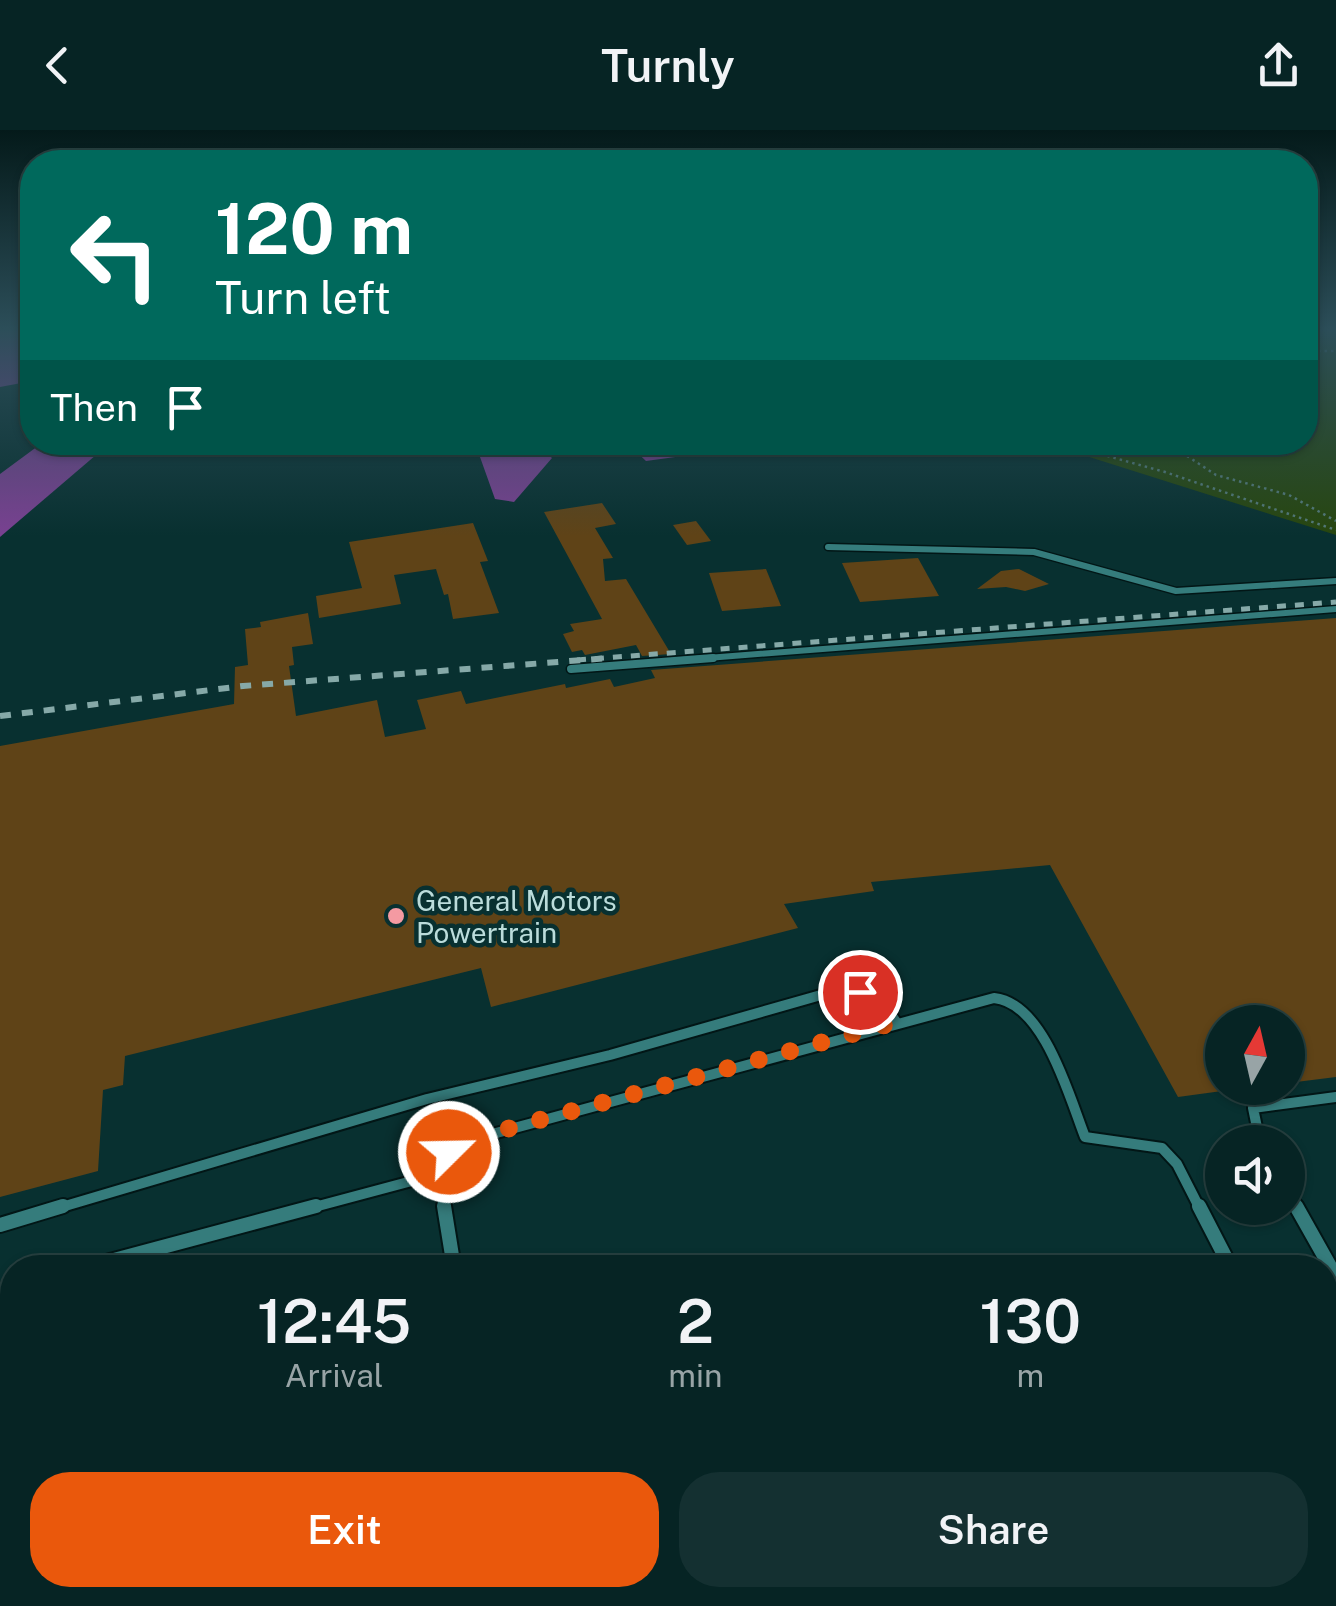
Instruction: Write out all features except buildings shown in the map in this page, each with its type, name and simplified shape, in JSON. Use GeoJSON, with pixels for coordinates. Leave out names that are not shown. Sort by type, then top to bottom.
{"type":"FeatureCollection","features":[{"type":"Feature","properties":{"kind":"lane"},"geometry":{"type":"LineString","coordinates":[[828,546],[1034,552],[1176,591],[1336,581]]}},
{"type":"Feature","properties":{"kind":"lane"},"geometry":{"type":"LineString","coordinates":[[572,668],[1336,609]]}},
{"type":"Feature","properties":{"kind":"lane"},"geometry":{"type":"LineString","coordinates":[[0,1225],[427,1099],[610,1055],[828,994],[860,992],[880,998],[896,1022]]}},
{"type":"Feature","properties":{"kind":"lane"},"geometry":{"type":"LineString","coordinates":[[452,1255],[438,1174],[449,1152],[474,1138],[896,1022],[1000,998],[1018,1005],[1035,1023],[1085,1137],[1162,1148],[1177,1164],[1224,1255]]}},
{"type":"Feature","properties":{"kind":"lane"},"geometry":{"type":"LineString","coordinates":[[1256,1125],[1253,1108],[1336,1097]]}},
{"type":"Feature","properties":{"kind":"lane"},"geometry":{"type":"LineString","coordinates":[[133,1255],[438,1174]]}},
{"type":"Feature","properties":{"kind":"lane"},"geometry":{"type":"LineString","coordinates":[[1305,1223],[1323,1255]]}},
{"type":"Feature","properties":{"kind":"path"},"geometry":{"type":"LineString","coordinates":[[1104,455],[1336,530]]}},
{"type":"Feature","properties":{"kind":"path"},"geometry":{"type":"LineString","coordinates":[[1186,455],[1216,475],[1289,495],[1336,522]]}},
{"type":"Feature","properties":{"kind":"green space"},"geometry":{"type":"Polygon","coordinates":[[[1318,398],[1336,398],[1336,535],[1083,455],[1318,455],[1318,398]]]}},
{"type":"Feature","properties":{"kind":"shaded area"},"geometry":{"type":"Polygon","coordinates":[[[26,455],[96,455],[0,537],[0,474],[26,455]]]}},
{"type":"Feature","properties":{"kind":"shaded area"},"geometry":{"type":"Polygon","coordinates":[[[479,455],[552,458],[514,502],[495,499],[479,455]]]}},
{"type":"Feature","properties":{"kind":"shaded area"},"geometry":{"type":"Polygon","coordinates":[[[640,455],[690,455],[646,461],[640,455]]]}},
{"type":"Feature","properties":{"kind":"railway"},"geometry":{"type":"LineString","coordinates":[[577,660],[1336,602]]}},
{"type":"Feature","properties":{"kind":"railway"},"geometry":{"type":"LineString","coordinates":[[0,716],[243,686],[610,658]]}},
{"type":"Feature","properties":{"kind":"place","name":"General Motors Powertrain"},"geometry":{"type":"Point","coordinates":[396,916]}},
{"type":"Feature","properties":{"kind":"route"},"geometry":{"type":"LineString","coordinates":[[449,1152],[474,1138],[896,1022],[880,998],[860,992]]}}]}
